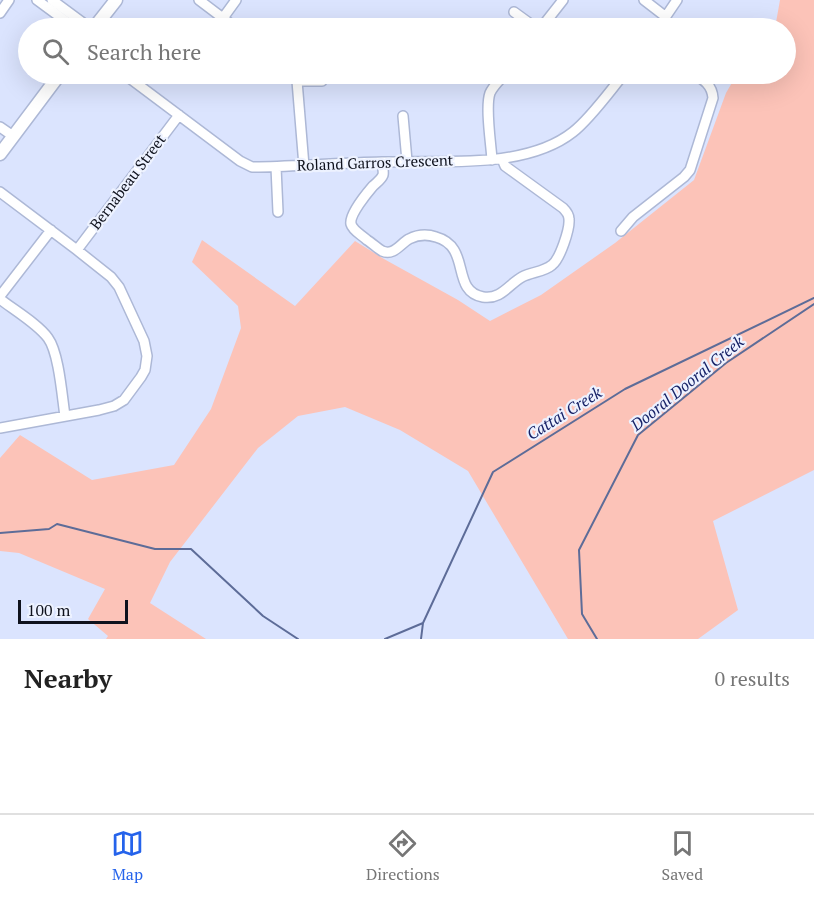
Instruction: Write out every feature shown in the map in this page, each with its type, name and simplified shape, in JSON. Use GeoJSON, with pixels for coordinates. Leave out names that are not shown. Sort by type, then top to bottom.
{"type":"FeatureCollection","features":[{"type":"Feature","properties":{"kind":"street"},"geometry":{"type":"LineString","coordinates":[[0,13],[9,0]]}},
{"type":"Feature","properties":{"kind":"street"},"geometry":{"type":"LineString","coordinates":[[36,0],[61,18]]}},
{"type":"Feature","properties":{"kind":"street"},"geometry":{"type":"LineString","coordinates":[[52,0],[78,18]]}},
{"type":"Feature","properties":{"kind":"street"},"geometry":{"type":"LineString","coordinates":[[101,18],[116,0]]}},
{"type":"Feature","properties":{"kind":"street"},"geometry":{"type":"LineString","coordinates":[[200,0],[223,18],[236,0]]}},
{"type":"Feature","properties":{"kind":"street"},"geometry":{"type":"LineString","coordinates":[[547,18],[563,0]]}},
{"type":"Feature","properties":{"kind":"street"},"geometry":{"type":"LineString","coordinates":[[644,0],[666,16],[677,0]]}},
{"type":"Feature","properties":{"kind":"street"},"geometry":{"type":"LineString","coordinates":[[514,12],[523,18]]}},
{"type":"Feature","properties":{"kind":"street"},"geometry":{"type":"LineString","coordinates":[[0,154],[52,84]]}},
{"type":"Feature","properties":{"kind":"street","name":"Roland Garros Crescent"},"geometry":{"type":"LineString","coordinates":[[137,84],[246,165],[259,167],[497,160],[538,151],[573,133],[616,84]]}},
{"type":"Feature","properties":{"kind":"street"},"geometry":{"type":"LineString","coordinates":[[296,84],[304,166]]}},
{"type":"Feature","properties":{"kind":"street"},"geometry":{"type":"LineString","coordinates":[[382,162],[381,178],[352,215],[351,222],[354,229],[381,250],[394,251],[407,240],[416,237],[429,235],[440,238],[455,251],[466,286],[477,295],[488,297],[501,294],[522,277],[548,268],[558,257],[569,222],[568,215],[563,208],[497,160],[488,105],[489,96],[496,84]]}},
{"type":"Feature","properties":{"kind":"street"},"geometry":{"type":"LineString","coordinates":[[621,231],[690,170],[713,98],[713,93],[706,84]]}},
{"type":"Feature","properties":{"kind":"street","name":"Bernabeau Street"},"geometry":{"type":"LineString","coordinates":[[77,250],[179,115]]}},
{"type":"Feature","properties":{"kind":"street"},"geometry":{"type":"LineString","coordinates":[[403,116],[407,161]]}},
{"type":"Feature","properties":{"kind":"street"},"geometry":{"type":"LineString","coordinates":[[0,127],[13,136]]}},
{"type":"Feature","properties":{"kind":"street"},"geometry":{"type":"LineString","coordinates":[[276,166],[278,212]]}},
{"type":"Feature","properties":{"kind":"street"},"geometry":{"type":"LineString","coordinates":[[0,192],[115,282],[144,341],[147,356],[145,370],[124,400],[108,408],[0,428]]}},
{"type":"Feature","properties":{"kind":"street"},"geometry":{"type":"LineString","coordinates":[[51,230],[0,298],[41,330],[51,343],[65,416]]}},
{"type":"Feature","properties":{"kind":"shaded area"},"geometry":{"type":"Polygon","coordinates":[[[780,0],[814,0],[814,470],[713,521],[738,610],[698,639],[568,639],[468,471],[400,430],[345,407],[298,416],[258,448],[170,562],[150,603],[206,639],[106,639],[108,636],[88,619],[105,589],[19,553],[0,551],[0,458],[20,435],[92,480],[174,465],[211,409],[241,328],[238,306],[192,262],[202,240],[295,306],[355,241],[490,321],[541,295],[615,243],[694,180],[731,84],[796,84],[796,18],[777,18],[780,0]]]}},
{"type":"Feature","properties":{"kind":"waterway","name":"Cattai Creek"},"geometry":{"type":"LineString","coordinates":[[421,639],[423,623],[493,472],[625,389],[814,298]]}},
{"type":"Feature","properties":{"kind":"waterway","name":"Dooral Dooral Creek"},"geometry":{"type":"LineString","coordinates":[[597,639],[582,614],[579,550],[638,435],[726,363],[814,304]]}},
{"type":"Feature","properties":{"kind":"waterway"},"geometry":{"type":"LineString","coordinates":[[0,533],[49,529],[57,524],[155,549],[191,549],[263,616],[298,639]]}},
{"type":"Feature","properties":{"kind":"waterway"},"geometry":{"type":"LineString","coordinates":[[385,639],[423,623]]}}]}
